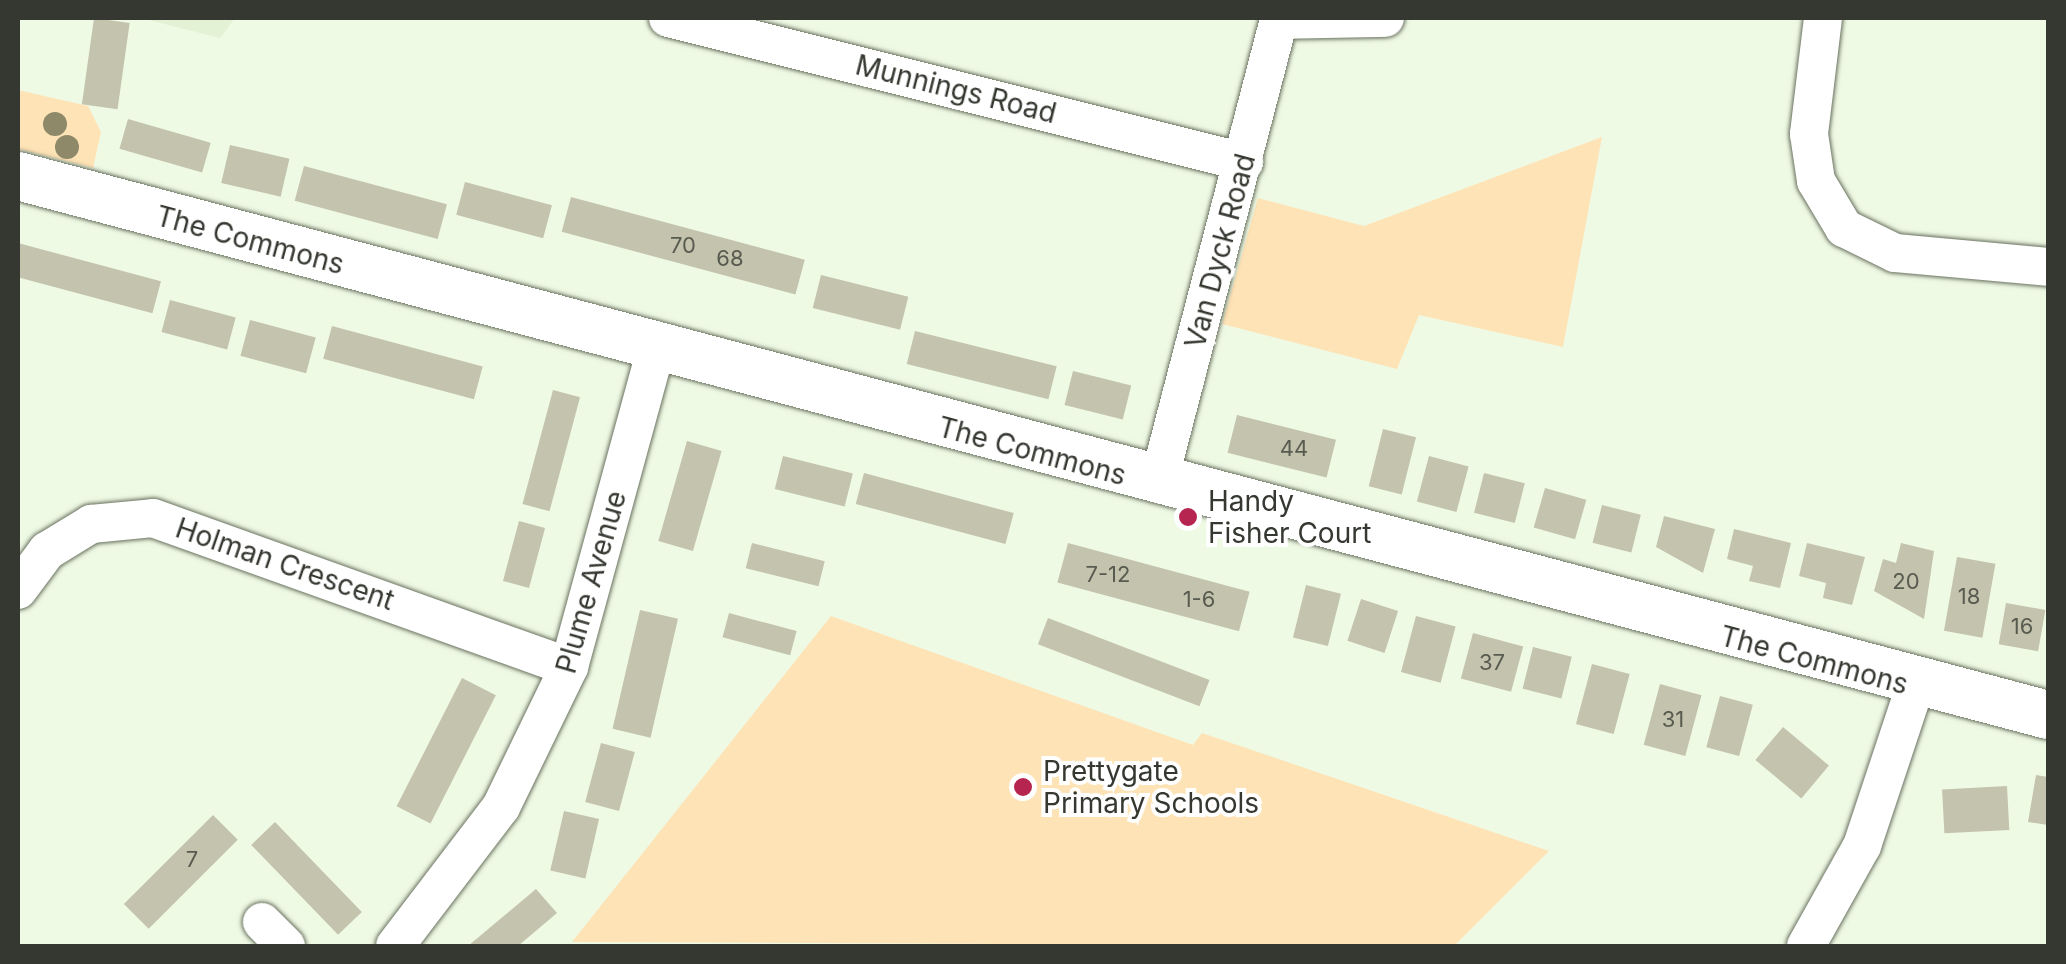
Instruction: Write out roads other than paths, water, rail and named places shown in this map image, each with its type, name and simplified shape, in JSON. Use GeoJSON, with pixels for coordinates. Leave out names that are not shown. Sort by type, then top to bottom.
{"type":"FeatureCollection","features":[{"type":"Feature","properties":{"kind":"street","name":"Munnings Road"},"geometry":{"type":"LineString","coordinates":[[668,18],[794,32],[1244,162]]}},
{"type":"Feature","properties":{"kind":"street"},"geometry":{"type":"LineString","coordinates":[[1279,19],[1385,18]]}},
{"type":"Feature","properties":{"kind":"street"},"geometry":{"type":"LineString","coordinates":[[1823,18],[1809,134],[1816,181],[1844,228],[1895,253],[2048,267]]}},
{"type":"Feature","properties":{"kind":"street","name":"Van Dyck Road"},"geometry":{"type":"LineString","coordinates":[[1158,484],[1279,19]]}},
{"type":"Feature","properties":{"kind":"street","name":"The Commons"},"geometry":{"type":"LineString","coordinates":[[18,176],[655,352],[1915,687],[2048,716]]}},
{"type":"Feature","properties":{"kind":"street","name":"Plume Avenue"},"geometry":{"type":"LineString","coordinates":[[395,946],[502,808],[570,667],[655,352]]}},
{"type":"Feature","properties":{"kind":"street","name":"Holman Crescent"},"geometry":{"type":"LineString","coordinates":[[18,590],[47,551],[91,524],[153,518],[570,667]]}},
{"type":"Feature","properties":{"kind":"street"},"geometry":{"type":"LineString","coordinates":[[1806,946],[1862,846],[1915,687]]}},
{"type":"Feature","properties":{"kind":"place","name":"Handy Fisher Court"},"geometry":{"type":"Point","coordinates":[1188,517]}},
{"type":"Feature","properties":{"kind":"place","name":"Prettygate Primary Schools"},"geometry":{"type":"Point","coordinates":[1023,787]}}]}
